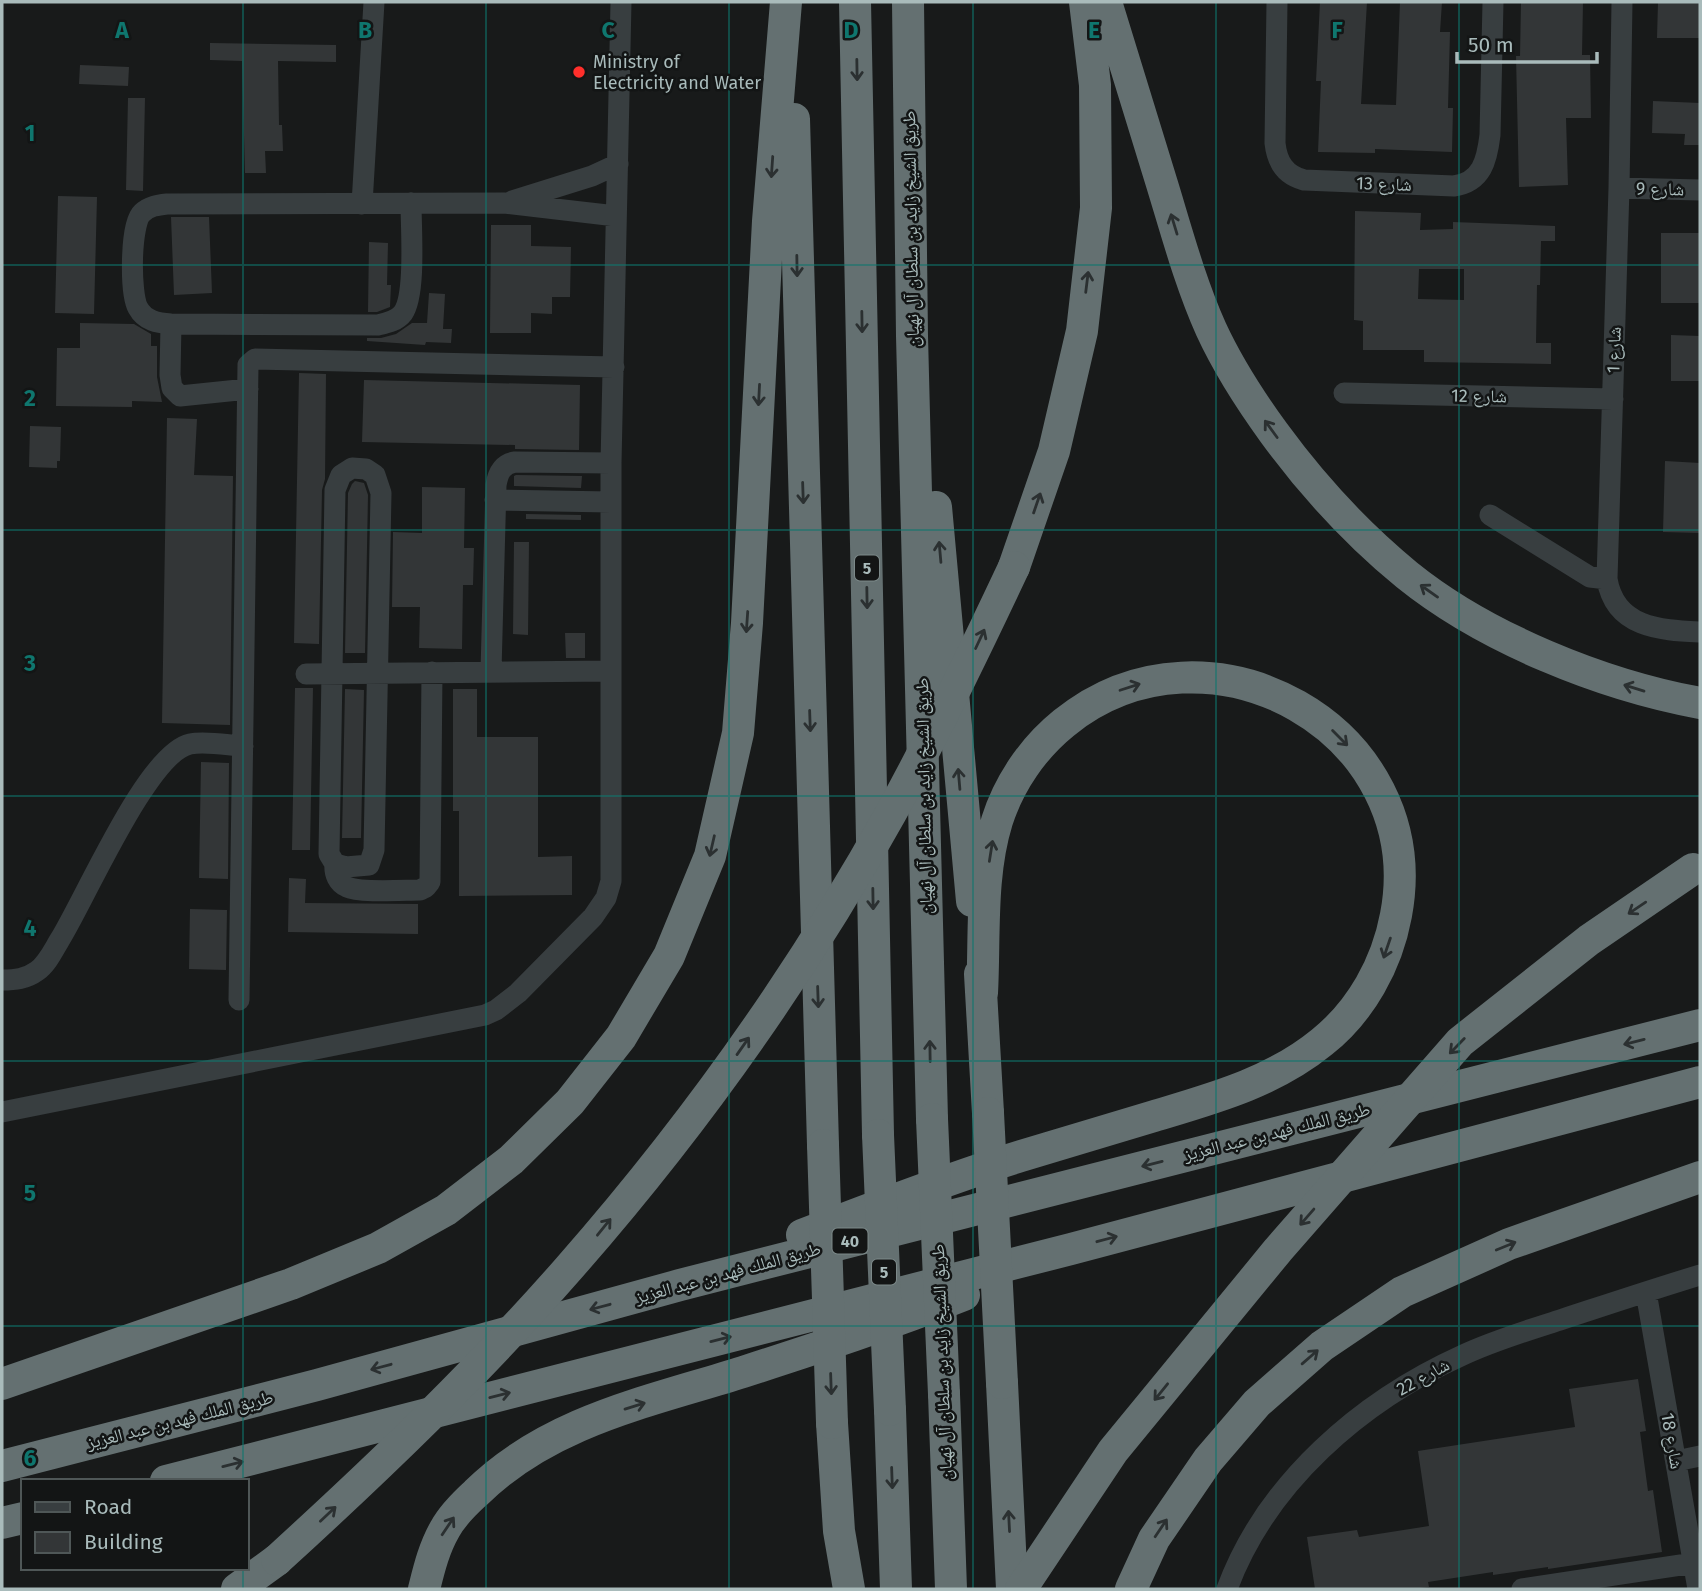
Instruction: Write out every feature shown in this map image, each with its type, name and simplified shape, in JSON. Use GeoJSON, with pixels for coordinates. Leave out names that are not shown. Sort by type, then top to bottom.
{"type":"FeatureCollection","features":[{"type":"Feature","properties":{"kind":"highway"},"geometry":{"type":"LineString","coordinates":[[2,1384],[291,1284],[379,1248],[446,1210],[511,1160],[570,1102],[621,1037],[669,956],[710,856],[737,733],[747,623],[772,168],[786,2]]}},
{"type":"Feature","properties":{"kind":"highway"},"geometry":{"type":"LineString","coordinates":[[791,2],[823,1145],[832,1423],[839,1531],[837,1589]]}},
{"type":"Feature","properties":{"kind":"highway","name":"5"},"geometry":{"type":"LineString","coordinates":[[855,2],[878,1135],[897,1589]]}},
{"type":"Feature","properties":{"kind":"highway","name":"طريق الشيخ زايد بن سلطان آل نهيان"},"geometry":{"type":"LineString","coordinates":[[908,2],[912,336],[932,1119],[951,1589]]}},
{"type":"Feature","properties":{"kind":"highway"},"geometry":{"type":"LineString","coordinates":[[237,1589],[277,1560],[379,1467],[477,1369],[561,1277],[659,1160],[733,1060],[818,934],[890,815],[955,692],[1014,567],[1054,451],[1082,331],[1096,208],[1095,85],[1085,2]]}},
{"type":"Feature","properties":{"kind":"highway"},"geometry":{"type":"LineString","coordinates":[[1106,2],[1189,273],[1212,330],[1237,377],[1288,453],[1364,536],[1408,576],[1447,603],[1541,653],[1596,675],[1638,689],[1700,703]]}},
{"type":"Feature","properties":{"kind":"highway"},"geometry":{"type":"LineString","coordinates":[[912,336],[925,397],[931,447],[957,751],[982,993],[1012,1589]]}},
{"type":"Feature","properties":{"kind":"highway"},"geometry":{"type":"LineString","coordinates":[[680,1285],[930,1187],[1015,1158],[1232,1092],[1306,1055],[1356,1006],[1380,968],[1394,925],[1398,902],[1398,854],[1386,808],[1376,786],[1363,765],[1332,730],[1293,703],[1253,687],[1215,678],[1176,677],[1143,683],[1110,694],[1055,730],[1026,763],[1006,799],[998,819],[989,859],[982,993]]}},
{"type":"Feature","properties":{"kind":"highway"},"geometry":{"type":"LineString","coordinates":[[1021,1589],[1113,1451],[1278,1250],[1460,1042],[1589,940],[1697,867]]}},
{"type":"Feature","properties":{"kind":"highway","name":"طريق الملك فهد بن عبد العزيز"},"geometry":{"type":"LineString","coordinates":[[2,1466],[317,1385],[680,1285],[1700,1025]]}},
{"type":"Feature","properties":{"kind":"highway"},"geometry":{"type":"LineString","coordinates":[[174,1479],[1071,1249],[1700,1082]]}},
{"type":"Feature","properties":{"kind":"highway"},"geometry":{"type":"LineString","coordinates":[[1131,1589],[1154,1539],[1208,1461],[1257,1403],[1322,1346],[1402,1292],[1509,1244],[1700,1177]]}},
{"type":"Feature","properties":{"kind":"highway"},"geometry":{"type":"LineString","coordinates":[[424,1589],[432,1557],[445,1528],[494,1475],[552,1436],[619,1411],[900,1320],[1071,1249]]}},
{"type":"Feature","properties":{"kind":"highway"},"geometry":{"type":"LineString","coordinates":[[2,1523],[21,1518]]}},
{"type":"Feature","properties":{"kind":"highway"},"geometry":{"type":"LineString","coordinates":[[839,1531],[849,1589]]}},
{"type":"Feature","properties":{"kind":"street"},"geometry":{"type":"LineString","coordinates":[[362,204],[374,2]]}},
{"type":"Feature","properties":{"kind":"street"},"geometry":{"type":"LineString","coordinates":[[2,1112],[473,1019],[508,1002],[593,916],[609,890],[611,463],[621,2]]}},
{"type":"Feature","properties":{"kind":"street","name":"شارع 13"},"geometry":{"type":"LineString","coordinates":[[1277,2],[1275,143],[1283,168],[1304,180],[1454,186],[1475,179],[1487,156],[1490,135],[1493,2]]}},
{"type":"Feature","properties":{"kind":"street","name":"شارع 1"},"geometry":{"type":"LineString","coordinates":[[1622,2],[1608,579],[1614,604],[1634,620],[1660,629],[1700,632]]}},
{"type":"Feature","properties":{"kind":"street"},"geometry":{"type":"LineString","coordinates":[[504,203],[592,176],[618,164]]}},
{"type":"Feature","properties":{"kind":"street","name":"شارع 9"},"geometry":{"type":"LineString","coordinates":[[1619,188],[1700,190]]}},
{"type":"Feature","properties":{"kind":"street"},"geometry":{"type":"LineString","coordinates":[[411,204],[410,293],[403,313],[397,319],[378,325],[171,324],[150,320],[138,308],[134,293],[134,229],[141,214],[156,205],[504,203],[616,216]]}},
{"type":"Feature","properties":{"kind":"street"},"geometry":{"type":"LineString","coordinates":[[171,324],[170,375],[172,388],[180,397],[248,389]]}},
{"type":"Feature","properties":{"kind":"street"},"geometry":{"type":"LineString","coordinates":[[239,1000],[248,365],[255,359],[614,367]]}},
{"type":"Feature","properties":{"kind":"street","name":"شارع 12"},"geometry":{"type":"LineString","coordinates":[[1344,393],[1613,399]]}},
{"type":"Feature","properties":{"kind":"street"},"geometry":{"type":"LineString","coordinates":[[491,671],[498,474],[503,466],[510,463],[611,463]]}},
{"type":"Feature","properties":{"kind":"street"},"geometry":{"type":"LineString","coordinates":[[352,468],[366,469],[375,475],[381,493],[373,858],[369,865],[362,867],[335,864],[330,858],[332,673],[335,490],[341,475],[352,468]]}},
{"type":"Feature","properties":{"kind":"street"},"geometry":{"type":"LineString","coordinates":[[495,500],[611,502]]}},
{"type":"Feature","properties":{"kind":"street"},"geometry":{"type":"LineString","coordinates":[[1490,515],[1590,577],[1608,579]]}},
{"type":"Feature","properties":{"kind":"street"},"geometry":{"type":"LineString","coordinates":[[306,674],[610,671]]}},
{"type":"Feature","properties":{"kind":"street"},"geometry":{"type":"LineString","coordinates":[[335,864],[340,883],[351,889],[420,890],[430,881],[432,672]]}},
{"type":"Feature","properties":{"kind":"street"},"geometry":{"type":"LineString","coordinates":[[2,980],[26,977],[46,962],[72,920],[112,840],[160,764],[188,744],[243,746]]}},
{"type":"Feature","properties":{"kind":"street","name":"شارع 22"},"geometry":{"type":"LineString","coordinates":[[1227,1589],[1259,1525],[1286,1488],[1317,1455],[1366,1412],[1395,1392],[1462,1355],[1502,1339],[1700,1275]]}},
{"type":"Feature","properties":{"kind":"street","name":"شارع 18"},"geometry":{"type":"LineString","coordinates":[[1646,1292],[1698,1589]]}},
{"type":"Feature","properties":{"kind":"street"},"geometry":{"type":"LineString","coordinates":[[1676,1461],[1700,1457]]}},
{"type":"Feature","properties":{"kind":"street"},"geometry":{"type":"LineString","coordinates":[[1522,1589],[1694,1563]]}},
{"type":"Feature","properties":{"kind":"building"},"geometry":{"type":"Polygon","coordinates":[[[1320,2],[1367,2],[1361,104],[1396,105],[1400,2],[1442,2],[1440,32],[1450,32],[1448,108],[1453,108],[1452,152],[1375,149],[1375,153],[1318,152],[1321,81],[1316,81],[1320,2]]]}},
{"type":"Feature","properties":{"kind":"building"},"geometry":{"type":"Polygon","coordinates":[[[1521,2],[1583,2],[1582,55],[1590,55],[1591,118],[1566,118],[1568,185],[1519,187],[1516,56],[1520,56],[1521,2]]]}},
{"type":"Feature","properties":{"kind":"building"},"geometry":{"type":"Polygon","coordinates":[[[1658,2],[1700,2],[1700,38],[1657,38],[1658,2]]]}},
{"type":"Feature","properties":{"kind":"building"},"geometry":{"type":"Polygon","coordinates":[[[210,43],[336,45],[336,62],[278,61],[279,125],[282,125],[283,151],[265,151],[266,173],[245,173],[242,61],[210,60],[210,43]]]}},
{"type":"Feature","properties":{"kind":"building"},"geometry":{"type":"Polygon","coordinates":[[[80,65],[129,67],[128,86],[79,84],[80,65]]]}},
{"type":"Feature","properties":{"kind":"building"},"geometry":{"type":"Polygon","coordinates":[[[128,98],[145,98],[143,191],[126,190],[128,98]]]}},
{"type":"Feature","properties":{"kind":"building"},"geometry":{"type":"Polygon","coordinates":[[[1653,101],[1700,103],[1700,145],[1684,145],[1685,134],[1652,133],[1653,101]]]}},
{"type":"Feature","properties":{"kind":"building"},"geometry":{"type":"Polygon","coordinates":[[[58,196],[97,197],[94,314],[55,313],[58,196]]]}},
{"type":"Feature","properties":{"kind":"building"},"geometry":{"type":"Polygon","coordinates":[[[1355,211],[1421,213],[1420,230],[1453,229],[1453,222],[1555,226],[1555,241],[1541,241],[1540,285],[1537,285],[1536,343],[1551,343],[1551,364],[1424,362],[1424,350],[1363,350],[1363,321],[1354,320],[1355,211]],[[1419,269],[1418,299],[1464,300],[1464,269],[1419,269]]]}},
{"type":"Feature","properties":{"kind":"building"},"geometry":{"type":"Polygon","coordinates":[[[171,217],[209,217],[212,293],[174,295],[171,217]]]}},
{"type":"Feature","properties":{"kind":"building"},"geometry":{"type":"Polygon","coordinates":[[[491,225],[531,225],[531,246],[571,247],[570,297],[552,297],[552,314],[531,313],[531,333],[490,333],[491,225]]]}},
{"type":"Feature","properties":{"kind":"building"},"geometry":{"type":"Polygon","coordinates":[[[1661,233],[1700,233],[1700,303],[1661,303],[1661,233]]]}},
{"type":"Feature","properties":{"kind":"building"},"geometry":{"type":"Polygon","coordinates":[[[369,242],[388,243],[387,285],[391,285],[390,307],[377,312],[368,312],[369,242]]]}},
{"type":"Feature","properties":{"kind":"building"},"geometry":{"type":"Polygon","coordinates":[[[429,293],[445,294],[443,329],[452,329],[451,343],[426,342],[425,345],[367,341],[367,338],[396,334],[412,323],[427,323],[429,293]]]}},
{"type":"Feature","properties":{"kind":"building"},"geometry":{"type":"Polygon","coordinates":[[[80,323],[134,324],[151,334],[151,346],[157,346],[157,377],[162,402],[132,401],[132,407],[56,406],[57,348],[80,348],[80,323]]]}},
{"type":"Feature","properties":{"kind":"building"},"geometry":{"type":"Polygon","coordinates":[[[1671,335],[1700,336],[1700,381],[1671,381],[1671,335]]]}},
{"type":"Feature","properties":{"kind":"building"},"geometry":{"type":"Polygon","coordinates":[[[299,373],[326,374],[319,644],[294,643],[299,373]]]}},
{"type":"Feature","properties":{"kind":"building"},"geometry":{"type":"Polygon","coordinates":[[[364,380],[580,385],[579,450],[515,449],[515,445],[362,442],[364,380]]]}},
{"type":"Feature","properties":{"kind":"building"},"geometry":{"type":"Polygon","coordinates":[[[167,418],[197,419],[194,475],[233,476],[230,725],[162,723],[167,418]]]}},
{"type":"Feature","properties":{"kind":"building"},"geometry":{"type":"Polygon","coordinates":[[[30,426],[61,427],[60,461],[57,461],[57,468],[29,467],[30,426]]]}},
{"type":"Feature","properties":{"kind":"building"},"geometry":{"type":"Polygon","coordinates":[[[1665,461],[1700,463],[1700,533],[1663,532],[1665,461]]]}},
{"type":"Feature","properties":{"kind":"building"},"geometry":{"type":"Polygon","coordinates":[[[516,475],[582,476],[581,488],[514,486],[516,475]]]}},
{"type":"Feature","properties":{"kind":"building"},"geometry":{"type":"Polygon","coordinates":[[[355,481],[364,483],[368,495],[365,653],[345,653],[348,493],[355,481]]]}},
{"type":"Feature","properties":{"kind":"building"},"geometry":{"type":"Polygon","coordinates":[[[422,487],[465,488],[464,548],[474,548],[473,585],[463,585],[462,649],[419,648],[420,607],[392,607],[393,532],[422,533],[422,487]]]}},
{"type":"Feature","properties":{"kind":"building"},"geometry":{"type":"Polygon","coordinates":[[[526,514],[581,515],[581,520],[526,519],[526,514]]]}},
{"type":"Feature","properties":{"kind":"building"},"geometry":{"type":"Polygon","coordinates":[[[514,542],[529,542],[528,635],[513,634],[514,542]]]}},
{"type":"Feature","properties":{"kind":"building"},"geometry":{"type":"Polygon","coordinates":[[[565,633],[585,633],[585,658],[566,658],[565,633]]]}},
{"type":"Feature","properties":{"kind":"building"},"geometry":{"type":"Polygon","coordinates":[[[295,688],[313,688],[310,850],[292,850],[295,688]]]}},
{"type":"Feature","properties":{"kind":"building"},"geometry":{"type":"Polygon","coordinates":[[[345,689],[364,690],[361,838],[342,838],[345,689]]]}},
{"type":"Feature","properties":{"kind":"building"},"geometry":{"type":"Polygon","coordinates":[[[453,689],[477,689],[477,737],[538,737],[538,857],[572,856],[572,895],[459,896],[459,811],[453,811],[453,689]]]}},
{"type":"Feature","properties":{"kind":"building"},"geometry":{"type":"Polygon","coordinates":[[[201,762],[229,763],[228,879],[199,878],[201,762]]]}},
{"type":"Feature","properties":{"kind":"building"},"geometry":{"type":"Polygon","coordinates":[[[289,878],[306,879],[305,903],[418,904],[418,934],[288,932],[289,878]]]}},
{"type":"Feature","properties":{"kind":"building"},"geometry":{"type":"Polygon","coordinates":[[[190,909],[227,910],[226,970],[189,969],[190,909]]]}},
{"type":"Feature","properties":{"kind":"building"},"geometry":{"type":"Polygon","coordinates":[[[1638,1379],[1646,1431],[1640,1432],[1648,1491],[1653,1490],[1662,1552],[1548,1569],[1493,1575],[1493,1572],[1428,1582],[1429,1587],[1411,1589],[1315,1589],[1307,1537],[1357,1530],[1359,1537],[1429,1526],[1418,1451],[1575,1427],[1569,1389],[1638,1379]]]}},
{"type":"Feature","properties":{"kind":"place","name":"Ministry of Electricity and Water"},"geometry":{"type":"Point","coordinates":[579,72]}}]}
